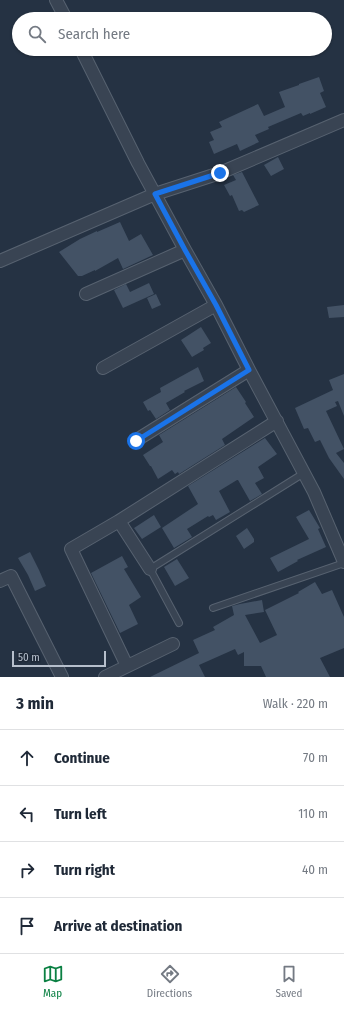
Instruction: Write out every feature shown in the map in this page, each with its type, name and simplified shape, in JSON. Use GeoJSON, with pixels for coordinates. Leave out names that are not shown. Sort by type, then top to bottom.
{"type":"FeatureCollection","features":[{"type":"Feature","properties":{"kind":"street"},"geometry":{"type":"LineString","coordinates":[[56,0],[62,12]]}},
{"type":"Feature","properties":{"kind":"street"},"geometry":{"type":"LineString","coordinates":[[85,56],[155,194],[216,305],[314,492],[344,563]]}},
{"type":"Feature","properties":{"kind":"street"},"geometry":{"type":"LineString","coordinates":[[0,261],[155,194],[220,173],[344,120]]}},
{"type":"Feature","properties":{"kind":"street"},"geometry":{"type":"LineString","coordinates":[[86,294],[185,250]]}},
{"type":"Feature","properties":{"kind":"street"},"geometry":{"type":"LineString","coordinates":[[103,368],[216,305]]}},
{"type":"Feature","properties":{"kind":"street"},"geometry":{"type":"LineString","coordinates":[[136,441],[249,370]]}},
{"type":"Feature","properties":{"kind":"street"},"geometry":{"type":"LineString","coordinates":[[127,666],[71,549],[276,421]]}},
{"type":"Feature","properties":{"kind":"street"},"geometry":{"type":"LineString","coordinates":[[119,520],[150,569]]}},
{"type":"Feature","properties":{"kind":"street"},"geometry":{"type":"LineString","coordinates":[[0,581],[11,576],[62,677]]}},
{"type":"Feature","properties":{"kind":"street"},"geometry":{"type":"LineString","coordinates":[[105,677],[173,644]]}},
{"type":"Feature","properties":{"kind":"lane"},"geometry":{"type":"LineString","coordinates":[[179,623],[150,569],[304,473]]}},
{"type":"Feature","properties":{"kind":"lane"},"geometry":{"type":"LineString","coordinates":[[213,608],[344,563]]}},
{"type":"Feature","properties":{"kind":"building"},"geometry":{"type":"Polygon","coordinates":[[[319,77],[324,91],[320,93],[326,107],[303,116],[301,113],[268,127],[269,129],[255,135],[259,142],[240,151],[237,144],[214,154],[209,142],[214,140],[210,132],[222,127],[219,122],[258,104],[264,116],[285,107],[279,92],[319,77]]]}},
{"type":"Feature","properties":{"kind":"building"},"geometry":{"type":"Polygon","coordinates":[[[278,157],[284,169],[271,176],[264,165],[278,157]]]}},
{"type":"Feature","properties":{"kind":"building"},"geometry":{"type":"Polygon","coordinates":[[[242,172],[259,205],[244,212],[242,210],[239,211],[232,195],[230,196],[224,185],[236,180],[233,175],[242,172]]]}},
{"type":"Feature","properties":{"kind":"building"},"geometry":{"type":"Polygon","coordinates":[[[120,222],[129,241],[141,234],[153,255],[123,269],[118,258],[95,271],[78,276],[59,252],[80,239],[120,222]]]}},
{"type":"Feature","properties":{"kind":"building"},"geometry":{"type":"Polygon","coordinates":[[[149,283],[154,294],[123,308],[114,290],[126,284],[130,292],[149,283]]]}},
{"type":"Feature","properties":{"kind":"building"},"geometry":{"type":"Polygon","coordinates":[[[156,294],[161,305],[152,309],[147,298],[156,294]]]}},
{"type":"Feature","properties":{"kind":"building"},"geometry":{"type":"Polygon","coordinates":[[[344,305],[344,317],[329,318],[327,307],[344,305]]]}},
{"type":"Feature","properties":{"kind":"building"},"geometry":{"type":"Polygon","coordinates":[[[201,327],[211,343],[203,348],[204,350],[192,357],[181,340],[201,327]]]}},
{"type":"Feature","properties":{"kind":"building"},"geometry":{"type":"Polygon","coordinates":[[[198,367],[204,381],[184,391],[185,392],[166,403],[170,410],[156,419],[150,410],[148,411],[143,402],[161,392],[160,388],[198,367]]]}},
{"type":"Feature","properties":{"kind":"building"},"geometry":{"type":"Polygon","coordinates":[[[344,374],[344,416],[338,401],[335,402],[337,406],[326,411],[344,449],[336,453],[344,463],[344,479],[329,458],[320,440],[315,442],[308,428],[304,429],[295,408],[333,390],[329,380],[344,374]]]}},
{"type":"Feature","properties":{"kind":"building"},"geometry":{"type":"Polygon","coordinates":[[[236,387],[254,417],[222,439],[225,445],[179,474],[178,472],[175,474],[172,470],[158,479],[143,455],[163,442],[159,435],[236,387]]]}},
{"type":"Feature","properties":{"kind":"building"},"geometry":{"type":"Polygon","coordinates":[[[265,438],[277,454],[258,467],[264,478],[255,483],[262,494],[250,501],[238,480],[219,491],[230,512],[216,520],[213,515],[208,516],[187,529],[192,537],[174,548],[162,528],[198,504],[188,486],[265,438]]]}},
{"type":"Feature","properties":{"kind":"building"},"geometry":{"type":"Polygon","coordinates":[[[309,510],[320,528],[318,529],[326,547],[297,560],[298,561],[278,572],[270,558],[309,539],[296,517],[309,510]]]}},
{"type":"Feature","properties":{"kind":"building"},"geometry":{"type":"Polygon","coordinates":[[[154,515],[161,527],[142,539],[134,528],[154,515]]]}},
{"type":"Feature","properties":{"kind":"building"},"geometry":{"type":"Polygon","coordinates":[[[247,528],[254,539],[254,542],[244,549],[236,536],[247,528]]]}},
{"type":"Feature","properties":{"kind":"building"},"geometry":{"type":"Polygon","coordinates":[[[30,552],[46,586],[35,591],[18,558],[30,552]]]}},
{"type":"Feature","properties":{"kind":"building"},"geometry":{"type":"Polygon","coordinates":[[[122,556],[128,567],[124,569],[141,597],[129,605],[138,624],[120,633],[91,573],[122,556]]]}},
{"type":"Feature","properties":{"kind":"building"},"geometry":{"type":"Polygon","coordinates":[[[177,559],[189,578],[175,586],[164,567],[177,559]]]}},
{"type":"Feature","properties":{"kind":"building"},"geometry":{"type":"Polygon","coordinates":[[[315,582],[322,594],[332,590],[344,617],[344,648],[320,658],[330,677],[266,677],[261,666],[244,666],[244,652],[238,655],[235,649],[199,665],[205,677],[150,677],[199,653],[193,640],[215,630],[213,627],[234,615],[232,606],[262,600],[264,612],[245,615],[260,643],[277,635],[265,610],[299,593],[298,592],[315,582]]]}},
{"type":"Feature","properties":{"kind":"route"},"geometry":{"type":"LineString","coordinates":[[136,441],[249,370],[216,305],[155,194],[220,173]]}}]}
